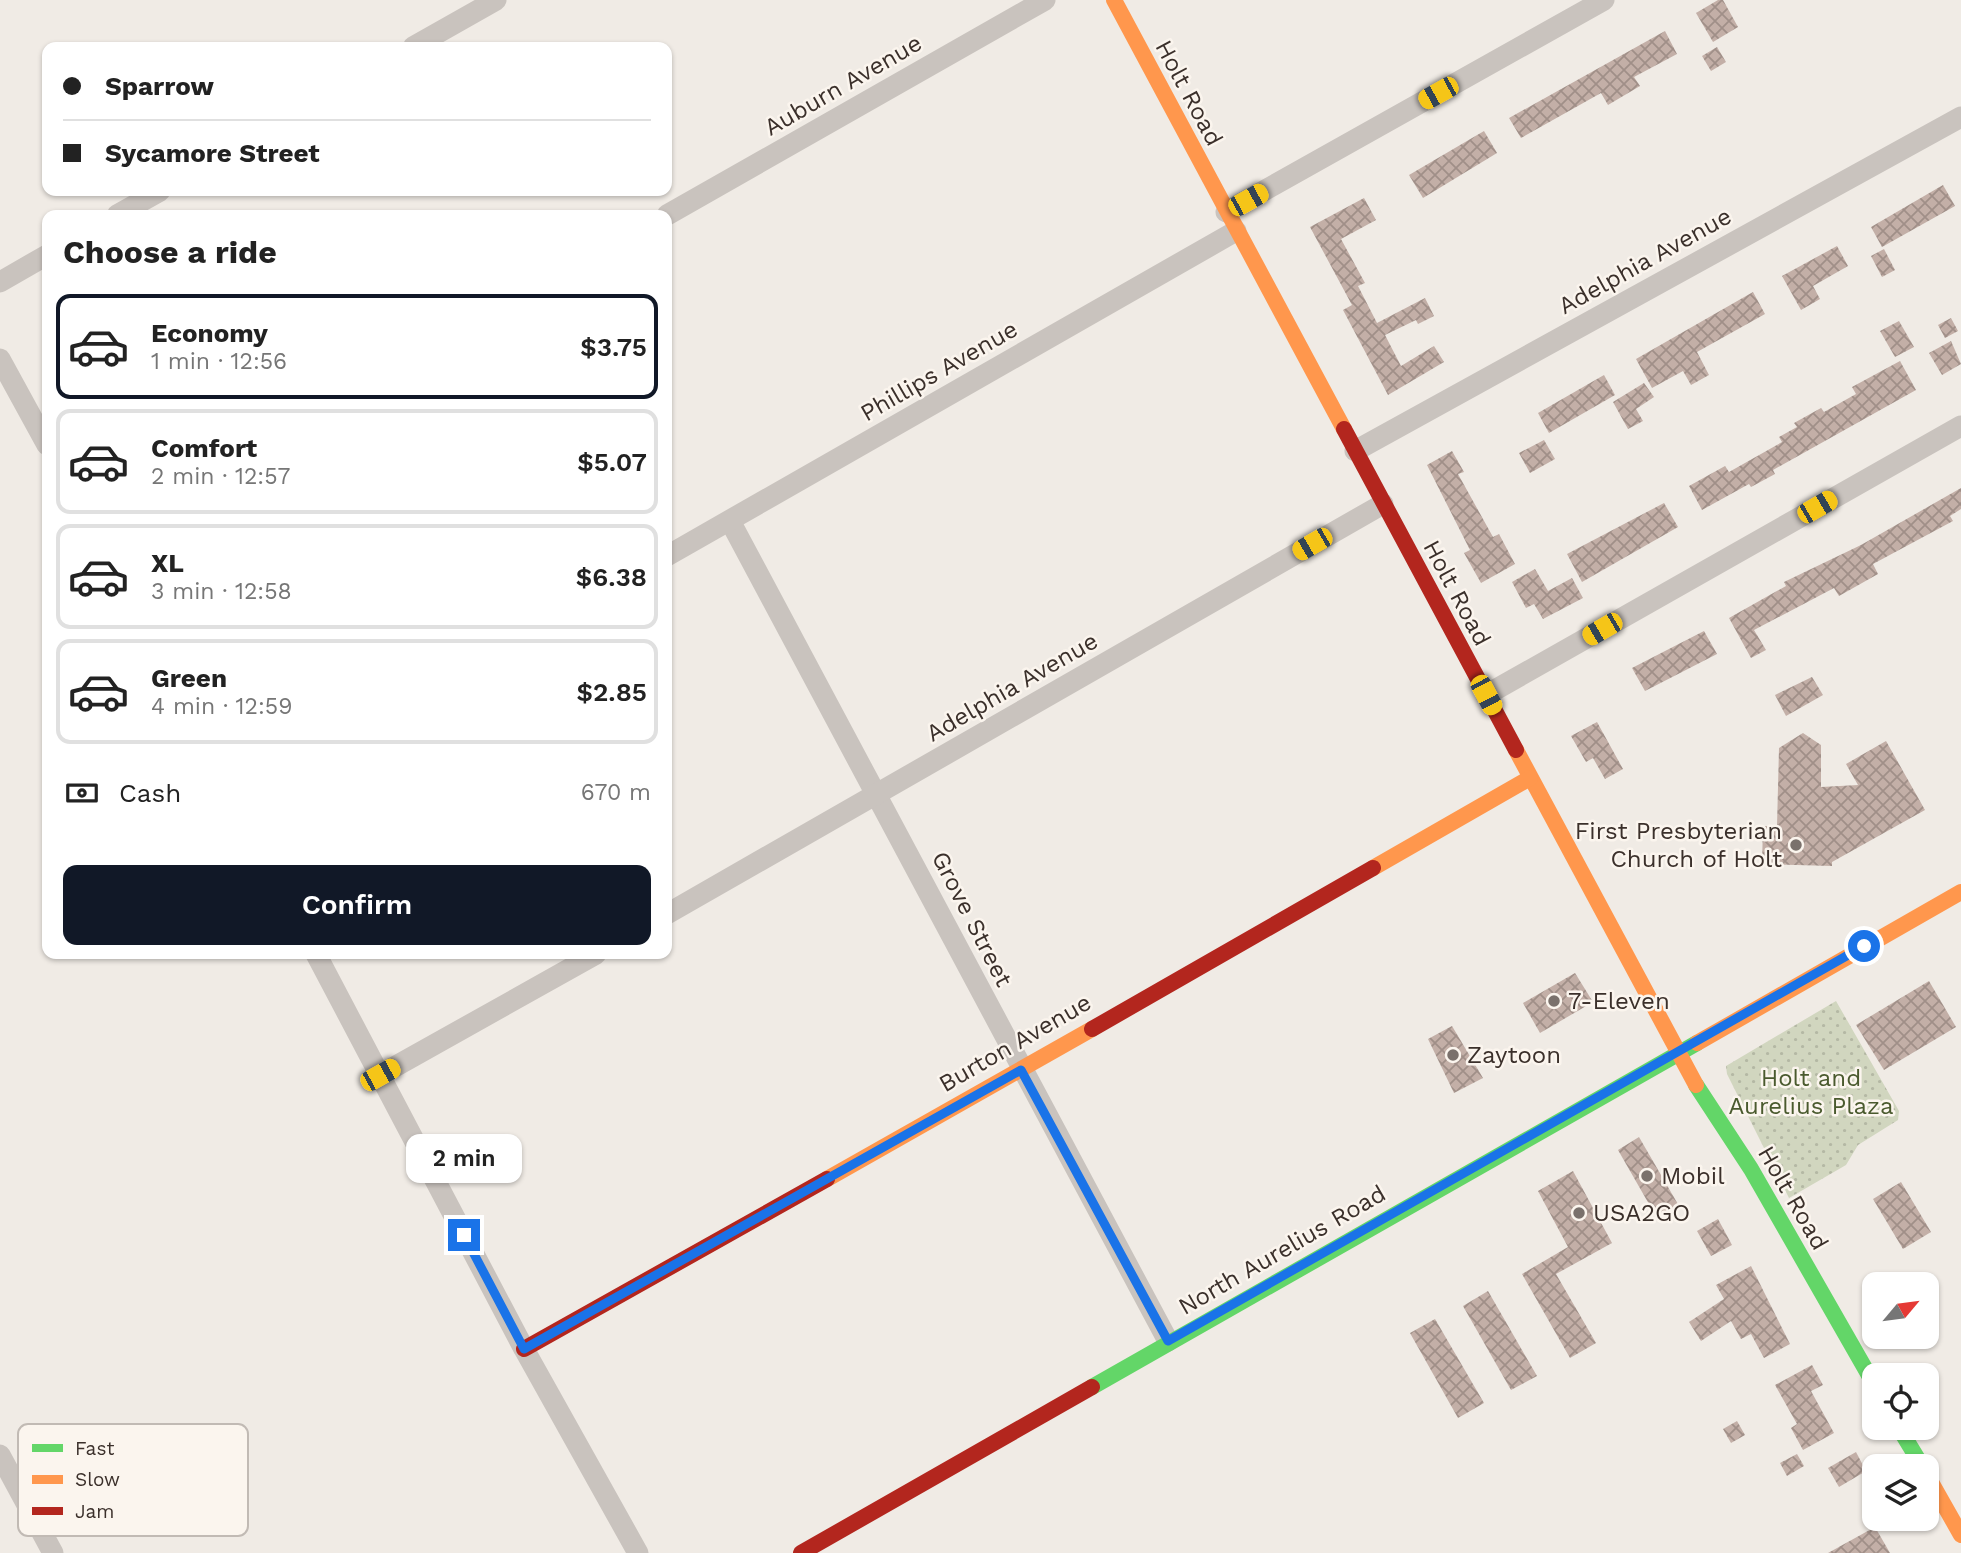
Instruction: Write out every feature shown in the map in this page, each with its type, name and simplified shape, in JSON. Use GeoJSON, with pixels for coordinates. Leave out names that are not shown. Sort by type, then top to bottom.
{"type":"FeatureCollection","features":[{"type":"Feature","properties":{"kind":"street"},"geometry":{"type":"LineString","coordinates":[[422,42],[496,0]]}},
{"type":"Feature","properties":{"kind":"street","name":"Auburn Avenue"},"geometry":{"type":"LineString","coordinates":[[672,212],[1045,0]]}},
{"type":"Feature","properties":{"kind":"street","name":"Holt Road"},"geometry":{"type":"LineString","coordinates":[[1114,0],[1677,1052],[1751,1169],[1862,1363]]}},
{"type":"Feature","properties":{"kind":"street","name":"Phillips Avenue"},"geometry":{"type":"LineString","coordinates":[[672,553],[1604,0]]}},
{"type":"Feature","properties":{"kind":"street","name":"Adelphia Avenue"},"geometry":{"type":"LineString","coordinates":[[1355,451],[1961,117]]}},
{"type":"Feature","properties":{"kind":"street"},"geometry":{"type":"LineString","coordinates":[[126,210],[151,196]]}},
{"type":"Feature","properties":{"kind":"street"},"geometry":{"type":"LineString","coordinates":[[0,282],[42,258]]}},
{"type":"Feature","properties":{"kind":"street"},"geometry":{"type":"LineString","coordinates":[[0,359],[42,436]]}},
{"type":"Feature","properties":{"kind":"street"},"geometry":{"type":"LineString","coordinates":[[1486,695],[1961,426]]}},
{"type":"Feature","properties":{"kind":"street","name":"Adelphia Avenue"},"geometry":{"type":"LineString","coordinates":[[672,911],[1382,503]]}},
{"type":"Feature","properties":{"kind":"street","name":"Grove Street"},"geometry":{"type":"LineString","coordinates":[[730,521],[1168,1341]]}},
{"type":"Feature","properties":{"kind":"street","name":"Burton Avenue"},"geometry":{"type":"LineString","coordinates":[[524,1349],[1021,1070],[1530,778]]}},
{"type":"Feature","properties":{"kind":"street","name":"North Aurelius Road"},"geometry":{"type":"LineString","coordinates":[[801,1553],[1168,1341],[1961,892]]}},
{"type":"Feature","properties":{"kind":"street"},"geometry":{"type":"LineString","coordinates":[[319,959],[524,1349],[638,1553]]}},
{"type":"Feature","properties":{"kind":"street"},"geometry":{"type":"LineString","coordinates":[[380,1075],[587,959]]}},
{"type":"Feature","properties":{"kind":"street"},"geometry":{"type":"LineString","coordinates":[[0,1455],[18,1488]]}},
{"type":"Feature","properties":{"kind":"street"},"geometry":{"type":"LineString","coordinates":[[1939,1496],[1961,1535]]}},
{"type":"Feature","properties":{"kind":"street"},"geometry":{"type":"LineString","coordinates":[[44,1536],[53,1553]]}},
{"type":"Feature","properties":{"kind":"green space","name":"Holt and Aurelius Plaza"},"geometry":{"type":"Polygon","coordinates":[[[1836,1001],[1899,1111],[1898,1120],[1858,1145],[1846,1165],[1789,1198],[1727,1074],[1726,1066],[1836,1001]]]}},
{"type":"Feature","properties":{"kind":"building"},"geometry":{"type":"Polygon","coordinates":[[[1718,0],[1723,0],[1738,27],[1713,42],[1696,13],[1718,0]]]}},
{"type":"Feature","properties":{"kind":"building"},"geometry":{"type":"Polygon","coordinates":[[[1665,31],[1677,54],[1634,77],[1640,86],[1608,105],[1601,93],[1521,138],[1509,118],[1665,31]]]}},
{"type":"Feature","properties":{"kind":"building"},"geometry":{"type":"Polygon","coordinates":[[[1717,47],[1726,62],[1711,71],[1702,56],[1717,47]]]}},
{"type":"Feature","properties":{"kind":"building"},"geometry":{"type":"Polygon","coordinates":[[[1484,131],[1497,153],[1423,198],[1409,175],[1484,131]]]}},
{"type":"Feature","properties":{"kind":"building"},"geometry":{"type":"Polygon","coordinates":[[[1943,185],[1955,206],[1882,247],[1871,227],[1943,185]]]}},
{"type":"Feature","properties":{"kind":"building"},"geometry":{"type":"Polygon","coordinates":[[[1364,198],[1376,220],[1341,239],[1365,283],[1358,286],[1377,323],[1425,298],[1434,316],[1418,324],[1416,320],[1385,335],[1401,366],[1434,346],[1444,362],[1388,395],[1343,310],[1352,305],[1310,227],[1364,198]]]}},
{"type":"Feature","properties":{"kind":"building"},"geometry":{"type":"Polygon","coordinates":[[[1837,246],[1848,266],[1813,286],[1820,299],[1801,310],[1782,276],[1837,246]]]}},
{"type":"Feature","properties":{"kind":"building"},"geometry":{"type":"Polygon","coordinates":[[[1884,249],[1895,270],[1882,277],[1871,256],[1884,249]]]}},
{"type":"Feature","properties":{"kind":"building"},"geometry":{"type":"Polygon","coordinates":[[[1753,292],[1765,314],[1697,352],[1709,375],[1691,385],[1683,371],[1652,388],[1636,359],[1753,292]]]}},
{"type":"Feature","properties":{"kind":"building"},"geometry":{"type":"Polygon","coordinates":[[[1951,318],[1958,331],[1945,338],[1938,325],[1951,318]]]}},
{"type":"Feature","properties":{"kind":"building"},"geometry":{"type":"Polygon","coordinates":[[[1899,321],[1914,347],[1895,357],[1880,331],[1899,321]]]}},
{"type":"Feature","properties":{"kind":"building"},"geometry":{"type":"Polygon","coordinates":[[[1951,341],[1961,364],[1942,375],[1929,353],[1951,341]]]}},
{"type":"Feature","properties":{"kind":"building"},"geometry":{"type":"Polygon","coordinates":[[[1900,361],[1916,390],[1773,470],[1775,474],[1751,487],[1749,484],[1702,510],[1689,486],[1725,466],[1729,472],[1782,442],[1779,437],[1797,427],[1794,423],[1821,408],[1824,412],[1856,394],[1852,387],[1900,361]]]}},
{"type":"Feature","properties":{"kind":"building"},"geometry":{"type":"Polygon","coordinates":[[[1604,375],[1615,395],[1549,433],[1538,413],[1604,375]]]}},
{"type":"Feature","properties":{"kind":"building"},"geometry":{"type":"Polygon","coordinates":[[[1644,383],[1654,397],[1636,409],[1643,421],[1628,429],[1613,402],[1644,383]]]}},
{"type":"Feature","properties":{"kind":"building"},"geometry":{"type":"Polygon","coordinates":[[[1544,440],[1555,459],[1530,473],[1519,453],[1544,440]]]}},
{"type":"Feature","properties":{"kind":"building"},"geometry":{"type":"Polygon","coordinates":[[[1452,451],[1464,472],[1458,474],[1493,537],[1499,534],[1515,564],[1481,583],[1464,553],[1470,550],[1427,465],[1452,451]]]}},
{"type":"Feature","properties":{"kind":"building"},"geometry":{"type":"Polygon","coordinates":[[[1961,488],[1961,509],[1950,516],[1953,521],[1873,564],[1878,574],[1839,596],[1834,588],[1754,630],[1766,650],[1751,658],[1729,618],[1786,586],[1784,582],[1861,545],[1961,488]]]}},
{"type":"Feature","properties":{"kind":"building"},"geometry":{"type":"Polygon","coordinates":[[[1664,503],[1678,527],[1582,582],[1567,554],[1664,503]]]}},
{"type":"Feature","properties":{"kind":"building"},"geometry":{"type":"Polygon","coordinates":[[[1535,569],[1548,591],[1572,578],[1583,598],[1543,619],[1534,604],[1526,608],[1512,582],[1535,569]]]}},
{"type":"Feature","properties":{"kind":"building"},"geometry":{"type":"Polygon","coordinates":[[[1704,631],[1717,654],[1645,691],[1632,668],[1704,631]]]}},
{"type":"Feature","properties":{"kind":"building"},"geometry":{"type":"Polygon","coordinates":[[[1812,677],[1823,695],[1786,716],[1775,695],[1812,677]]]}},
{"type":"Feature","properties":{"kind":"building"},"geometry":{"type":"Polygon","coordinates":[[[1597,722],[1623,769],[1605,779],[1593,758],[1586,762],[1571,736],[1597,722]]]}},
{"type":"Feature","properties":{"kind":"building"},"geometry":{"type":"Polygon","coordinates":[[[1803,733],[1821,745],[1821,787],[1858,785],[1846,764],[1886,741],[1925,810],[1832,862],[1832,866],[1762,864],[1763,826],[1777,826],[1779,748],[1803,733]]]}},
{"type":"Feature","properties":{"kind":"building"},"geometry":{"type":"Polygon","coordinates":[[[1575,973],[1593,1002],[1540,1033],[1523,1003],[1575,973]]]}},
{"type":"Feature","properties":{"kind":"building"},"geometry":{"type":"Polygon","coordinates":[[[1929,981],[1956,1027],[1884,1070],[1856,1025],[1929,981]]]}},
{"type":"Feature","properties":{"kind":"building","name":"Zaytoon"},"geometry":{"type":"Polygon","coordinates":[[[1452,1026],[1483,1078],[1454,1093],[1428,1039],[1452,1026]]]}},
{"type":"Feature","properties":{"kind":"building"},"geometry":{"type":"Polygon","coordinates":[[[1639,1137],[1679,1206],[1657,1218],[1618,1150],[1639,1137]]]}},
{"type":"Feature","properties":{"kind":"building"},"geometry":{"type":"Polygon","coordinates":[[[1573,1171],[1612,1243],[1556,1274],[1596,1343],[1570,1358],[1522,1274],[1568,1247],[1538,1191],[1573,1171]]]}},
{"type":"Feature","properties":{"kind":"building"},"geometry":{"type":"Polygon","coordinates":[[[1901,1182],[1931,1232],[1903,1249],[1873,1199],[1901,1182]]]}},
{"type":"Feature","properties":{"kind":"building"},"geometry":{"type":"Polygon","coordinates":[[[1718,1219],[1732,1245],[1711,1256],[1697,1231],[1718,1219]]]}},
{"type":"Feature","properties":{"kind":"building"},"geometry":{"type":"Polygon","coordinates":[[[1751,1266],[1790,1344],[1764,1358],[1751,1334],[1741,1339],[1731,1321],[1701,1341],[1689,1322],[1724,1299],[1716,1285],[1751,1266]]]}},
{"type":"Feature","properties":{"kind":"building"},"geometry":{"type":"Polygon","coordinates":[[[1488,1291],[1537,1376],[1511,1390],[1463,1306],[1488,1291]]]}},
{"type":"Feature","properties":{"kind":"building"},"geometry":{"type":"Polygon","coordinates":[[[1435,1319],[1484,1403],[1458,1418],[1410,1333],[1435,1319]]]}},
{"type":"Feature","properties":{"kind":"building"},"geometry":{"type":"Polygon","coordinates":[[[1812,1365],[1823,1385],[1811,1391],[1834,1433],[1803,1450],[1791,1428],[1797,1424],[1775,1385],[1812,1365]]]}},
{"type":"Feature","properties":{"kind":"building"},"geometry":{"type":"Polygon","coordinates":[[[1737,1421],[1745,1435],[1731,1443],[1723,1429],[1737,1421]]]}},
{"type":"Feature","properties":{"kind":"building"},"geometry":{"type":"Polygon","coordinates":[[[1856,1452],[1862,1463],[1862,1473],[1839,1487],[1828,1468],[1856,1452]]]}},
{"type":"Feature","properties":{"kind":"building"},"geometry":{"type":"Polygon","coordinates":[[[1797,1454],[1804,1466],[1787,1476],[1780,1463],[1797,1454]]]}},
{"type":"Feature","properties":{"kind":"building"},"geometry":{"type":"Polygon","coordinates":[[[1868,1531],[1877,1531],[1890,1553],[1828,1553],[1868,1531]]]}},
{"type":"Feature","properties":{"kind":"traffic: fast"},"geometry":{"type":"LineString","coordinates":[[1092,1387],[1697,1043]]}},
{"type":"Feature","properties":{"kind":"traffic: fast"},"geometry":{"type":"LineString","coordinates":[[1696,1085],[1751,1169],[1862,1363]]}},
{"type":"Feature","properties":{"kind":"traffic: fast"},"geometry":{"type":"LineString","coordinates":[[1906,1440],[1915,1454]]}},
{"type":"Feature","properties":{"kind":"traffic: slow"},"geometry":{"type":"LineString","coordinates":[[1114,0],[1344,429]]}},
{"type":"Feature","properties":{"kind":"traffic: slow"},"geometry":{"type":"LineString","coordinates":[[1516,750],[1696,1085]]}},
{"type":"Feature","properties":{"kind":"traffic: slow"},"geometry":{"type":"LineString","coordinates":[[1373,868],[1530,778]]}},
{"type":"Feature","properties":{"kind":"traffic: slow"},"geometry":{"type":"LineString","coordinates":[[1697,1043],[1961,892]]}},
{"type":"Feature","properties":{"kind":"traffic: slow"},"geometry":{"type":"LineString","coordinates":[[827,1179],[1092,1029]]}},
{"type":"Feature","properties":{"kind":"traffic: slow"},"geometry":{"type":"LineString","coordinates":[[1939,1496],[1961,1535]]}},
{"type":"Feature","properties":{"kind":"traffic: jam"},"geometry":{"type":"LineString","coordinates":[[1344,429],[1516,750]]}},
{"type":"Feature","properties":{"kind":"traffic: jam"},"geometry":{"type":"LineString","coordinates":[[1092,1029],[1373,868]]}},
{"type":"Feature","properties":{"kind":"traffic: jam"},"geometry":{"type":"LineString","coordinates":[[524,1349],[827,1179]]}},
{"type":"Feature","properties":{"kind":"traffic: jam"},"geometry":{"type":"LineString","coordinates":[[801,1553],[1092,1387]]}},
{"type":"Feature","properties":{"kind":"place","name":"First Presbyterian Church of Holt"},"geometry":{"type":"Point","coordinates":[1796,845]}},
{"type":"Feature","properties":{"kind":"place","name":"7-Eleven"},"geometry":{"type":"Point","coordinates":[1554,1001]}},
{"type":"Feature","properties":{"kind":"place","name":"Zaytoon"},"geometry":{"type":"Point","coordinates":[1453,1055]}},
{"type":"Feature","properties":{"kind":"place","name":"Mobil"},"geometry":{"type":"Point","coordinates":[1647,1176]}},
{"type":"Feature","properties":{"kind":"place","name":"USA2GO"},"geometry":{"type":"Point","coordinates":[1579,1213]}},
{"type":"Feature","properties":{"kind":"route"},"geometry":{"type":"LineString","coordinates":[[464,1235],[524,1349],[1021,1070],[1168,1341],[1864,946]]}}]}
